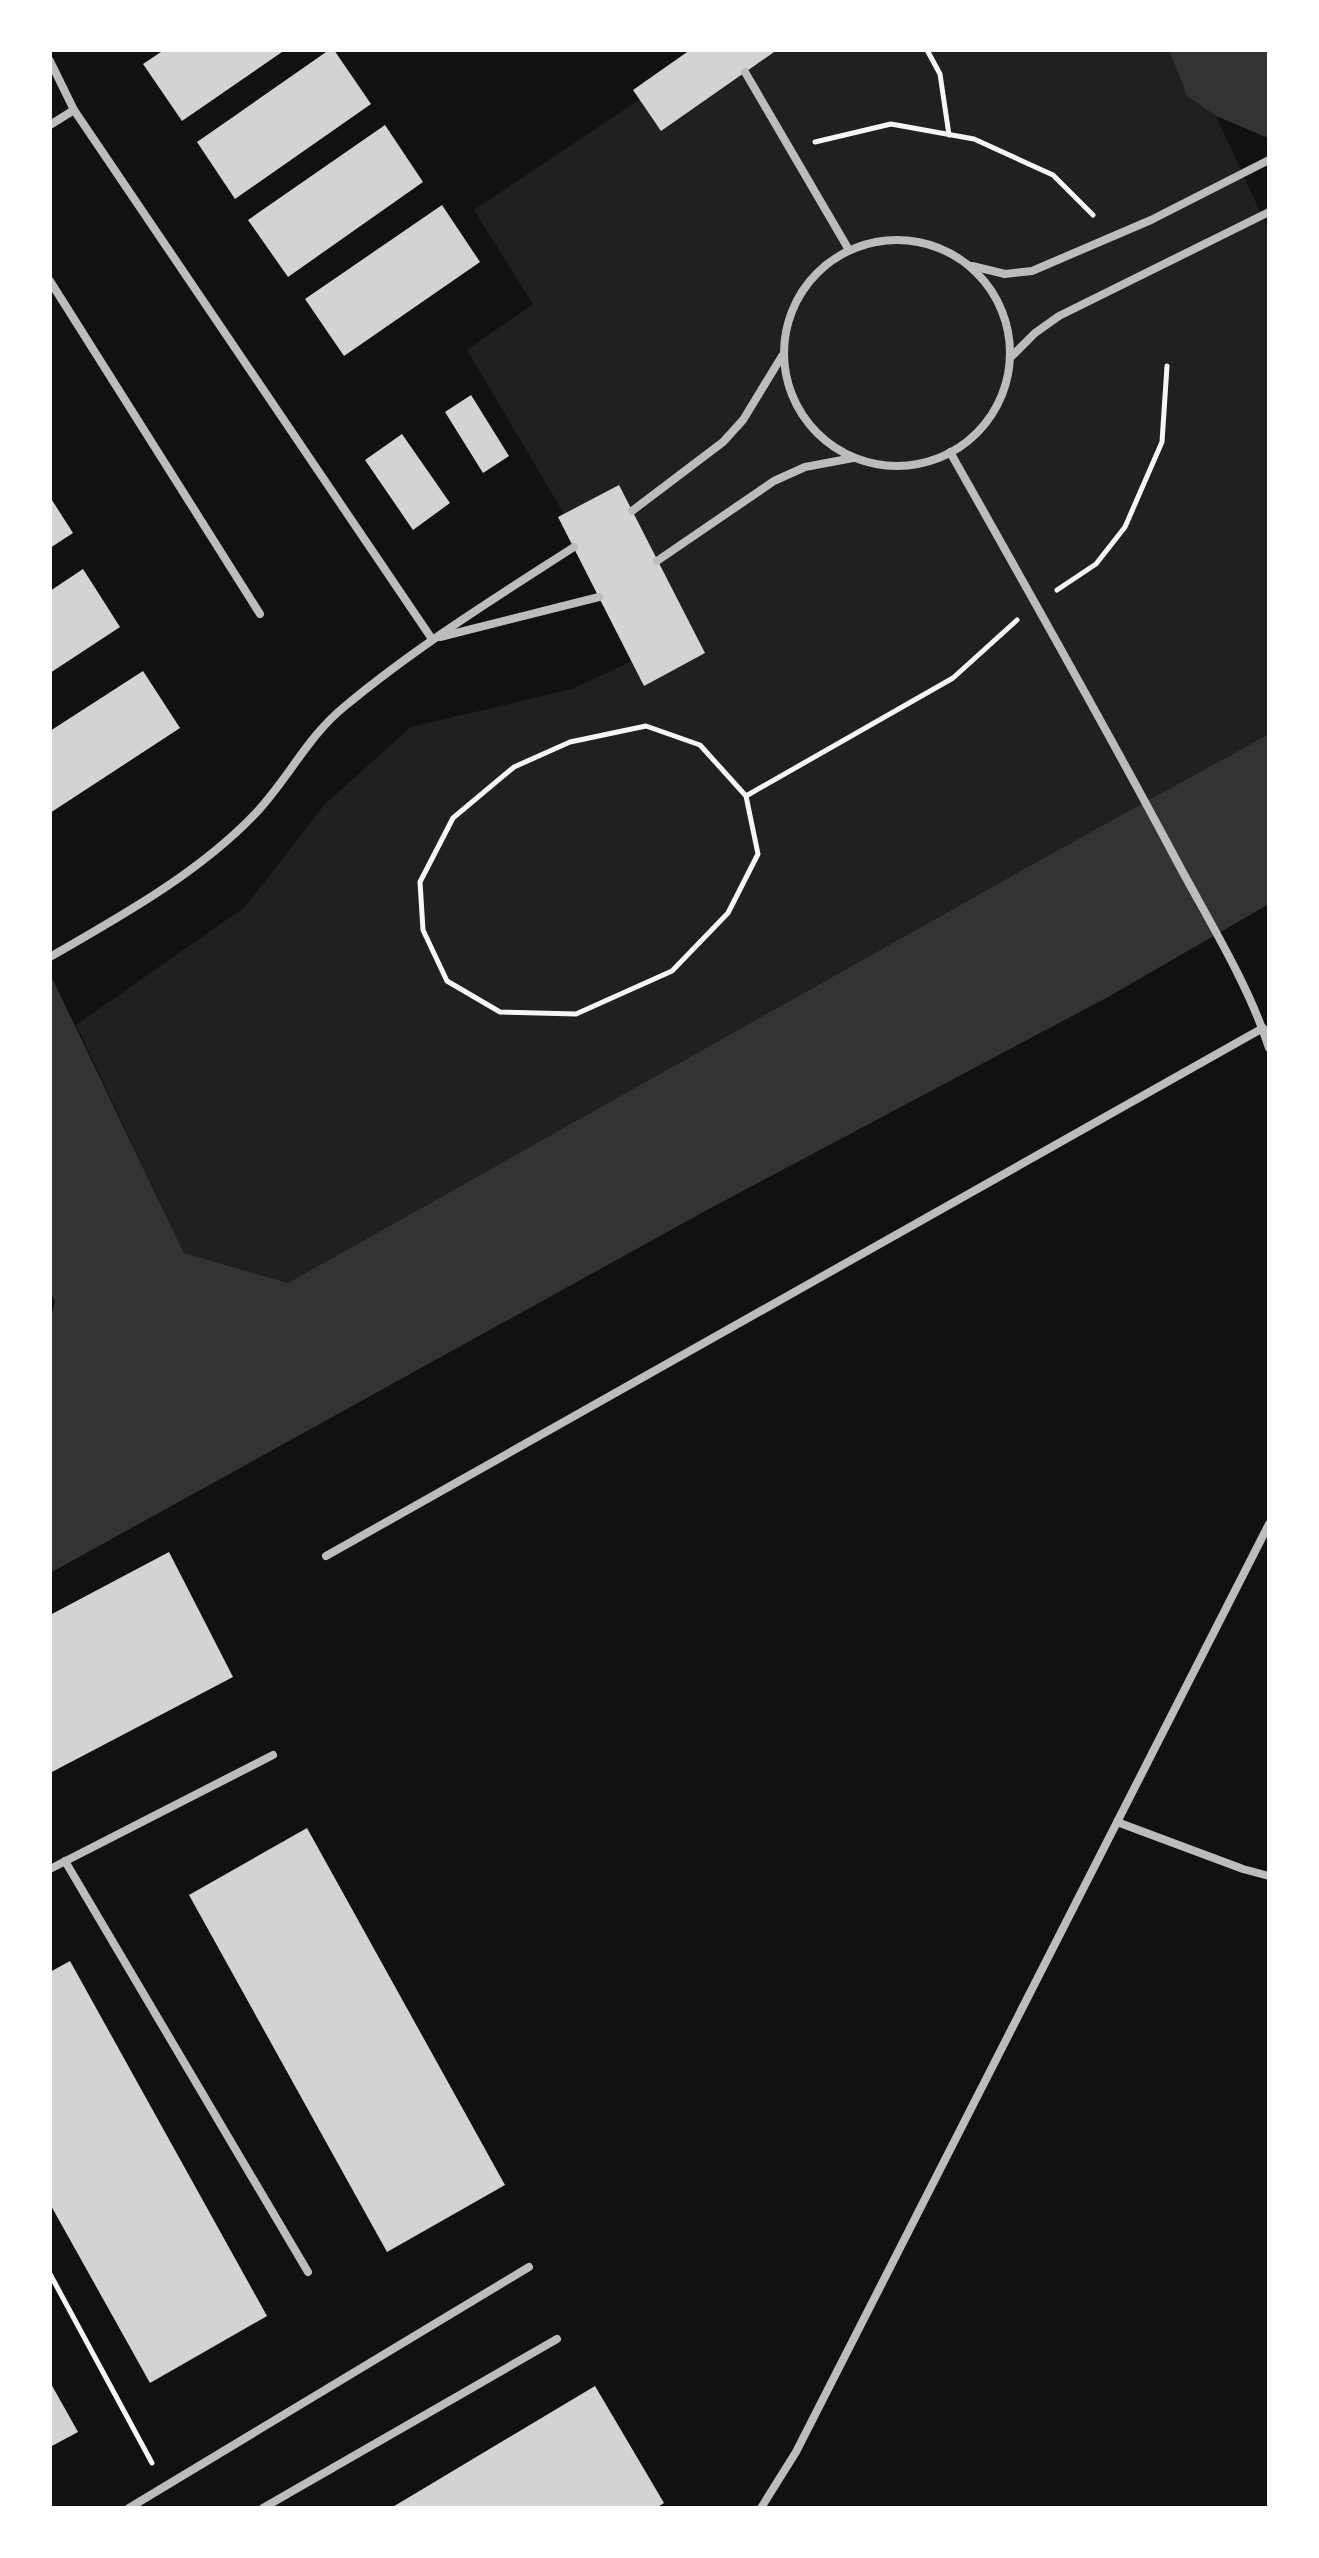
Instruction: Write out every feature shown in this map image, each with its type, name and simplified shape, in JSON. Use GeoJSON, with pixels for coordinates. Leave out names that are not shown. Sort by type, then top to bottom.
{"type":"FeatureCollection","features":[{"type":"Feature","properties":{"kind":"street"},"geometry":{"type":"LineString","coordinates":[[50,61],[74,110],[432,639]]}},
{"type":"Feature","properties":{"kind":"street"},"geometry":{"type":"LineString","coordinates":[[745,72],[849,250]]}},
{"type":"Feature","properties":{"kind":"street"},"geometry":{"type":"LineString","coordinates":[[50,125],[74,110]]}},
{"type":"Feature","properties":{"kind":"street"},"geometry":{"type":"LineString","coordinates":[[968,265],[1005,274],[1032,271],[1151,220],[1269,160]]}},
{"type":"Feature","properties":{"kind":"street"},"geometry":{"type":"LineString","coordinates":[[1009,359],[1035,333],[1059,316],[1269,212]]}},
{"type":"Feature","properties":{"kind":"street"},"geometry":{"type":"LineString","coordinates":[[905,239],[934,245],[959,257],[981,276],[997,299],[1006,323],[1009,359],[1001,397],[988,420],[971,438],[927,462],[903,466],[878,465],[854,458],[832,446],[802,416],[789,387],[783,355],[788,322],[800,293],[822,267],[849,250],[877,241],[905,239]]}},
{"type":"Feature","properties":{"kind":"street"},"geometry":{"type":"LineString","coordinates":[[50,281],[260,614]]}},
{"type":"Feature","properties":{"kind":"street"},"geometry":{"type":"LineString","coordinates":[[632,511],[723,442],[743,420],[783,355]]}},
{"type":"Feature","properties":{"kind":"street"},"geometry":{"type":"LineString","coordinates":[[950,452],[1096,711],[1233,967],[1263,1028],[1269,1048]]}},
{"type":"Feature","properties":{"kind":"street"},"geometry":{"type":"LineString","coordinates":[[657,561],[774,481],[805,467],[854,458]]}},
{"type":"Feature","properties":{"kind":"street"},"geometry":{"type":"LineString","coordinates":[[50,957],[189,872],[255,814],[296,758],[341,709],[432,639],[574,547]]}},
{"type":"Feature","properties":{"kind":"street"},"geometry":{"type":"LineString","coordinates":[[432,639],[599,597]]}},
{"type":"Feature","properties":{"kind":"street"},"geometry":{"type":"LineString","coordinates":[[326,1556],[1263,1028]]}},
{"type":"Feature","properties":{"kind":"street"},"geometry":{"type":"LineString","coordinates":[[761,2508],[796,2452],[1269,1524]]}},
{"type":"Feature","properties":{"kind":"street"},"geometry":{"type":"LineString","coordinates":[[50,1869],[273,1755]]}},
{"type":"Feature","properties":{"kind":"street"},"geometry":{"type":"LineString","coordinates":[[1117,1822],[1269,1876]]}},
{"type":"Feature","properties":{"kind":"street"},"geometry":{"type":"LineString","coordinates":[[65,1861],[308,2272]]}},
{"type":"Feature","properties":{"kind":"street"},"geometry":{"type":"LineString","coordinates":[[129,2508],[529,2267]]}},
{"type":"Feature","properties":{"kind":"street"},"geometry":{"type":"LineString","coordinates":[[263,2508],[557,2339]]}},
{"type":"Feature","properties":{"kind":"path"},"geometry":{"type":"LineString","coordinates":[[927,50],[940,74],[949,135]]}},
{"type":"Feature","properties":{"kind":"path"},"geometry":{"type":"LineString","coordinates":[[790,149],[891,124],[974,139],[1053,175],[1113,236]]}},
{"type":"Feature","properties":{"kind":"path"},"geometry":{"type":"LineString","coordinates":[[746,796],[953,678],[1036,604],[1096,564],[1125,527],[1162,442],[1167,366]]}},
{"type":"Feature","properties":{"kind":"path"},"geometry":{"type":"LineString","coordinates":[[646,726],[700,745],[746,796],[758,854],[728,913],[672,971],[576,1014],[500,1012],[447,981],[423,930],[420,882],[453,818],[514,767],[570,742],[646,726]]}},
{"type":"Feature","properties":{"kind":"path"},"geometry":{"type":"LineString","coordinates":[[50,2274],[165,2486]]}},
{"type":"Feature","properties":{"kind":"shaded area"},"geometry":{"type":"Polygon","coordinates":[[[714,50],[1169,50],[1187,96],[1216,116],[1269,231],[1269,734],[288,1283],[184,1253],[76,1025],[245,907],[325,804],[411,727],[572,689],[647,654],[467,350],[533,304],[474,210],[714,50]]]}},
{"type":"Feature","properties":{"kind":"shaded area"},"geometry":{"type":"Polygon","coordinates":[[[1169,50],[1269,50],[1269,136],[1216,116],[1187,96],[1169,50]]]}},
{"type":"Feature","properties":{"kind":"shaded area"},"geometry":{"type":"Polygon","coordinates":[[[1269,734],[1269,904],[1108,997],[707,1210],[50,1573],[50,1321],[55,1301],[50,1291],[50,974],[184,1253],[288,1283],[1269,734]]]}},
{"type":"Feature","properties":{"kind":"building"},"geometry":{"type":"Polygon","coordinates":[[[164,50],[285,50],[182,121],[143,64],[164,50]]]}},
{"type":"Feature","properties":{"kind":"building"},"geometry":{"type":"Polygon","coordinates":[[[329,50],[334,50],[371,104],[235,199],[197,142],[329,50]]]}},
{"type":"Feature","properties":{"kind":"building"},"geometry":{"type":"Polygon","coordinates":[[[690,50],[777,50],[661,131],[633,90],[690,50]]]}},
{"type":"Feature","properties":{"kind":"building"},"geometry":{"type":"Polygon","coordinates":[[[385,125],[423,182],[288,277],[248,220],[385,125]]]}},
{"type":"Feature","properties":{"kind":"building"},"geometry":{"type":"Polygon","coordinates":[[[442,205],[480,262],[344,356],[305,299],[442,205]]]}},
{"type":"Feature","properties":{"kind":"building"},"geometry":{"type":"Polygon","coordinates":[[[471,395],[509,456],[483,473],[445,412],[471,395]]]}},
{"type":"Feature","properties":{"kind":"building"},"geometry":{"type":"Polygon","coordinates":[[[402,434],[450,503],[413,530],[365,460],[402,434]]]}},
{"type":"Feature","properties":{"kind":"building"},"geometry":{"type":"Polygon","coordinates":[[[619,485],[705,653],[644,686],[558,517],[619,485]]]}},
{"type":"Feature","properties":{"kind":"building"},"geometry":{"type":"Polygon","coordinates":[[[50,497],[73,533],[50,548],[50,497]]]}},
{"type":"Feature","properties":{"kind":"building"},"geometry":{"type":"Polygon","coordinates":[[[83,569],[120,627],[50,673],[50,591],[83,569]]]}},
{"type":"Feature","properties":{"kind":"building"},"geometry":{"type":"Polygon","coordinates":[[[143,671],[180,728],[50,813],[50,731],[143,671]]]}},
{"type":"Feature","properties":{"kind":"building"},"geometry":{"type":"Polygon","coordinates":[[[169,1552],[233,1677],[50,1773],[50,1615],[169,1552]]]}},
{"type":"Feature","properties":{"kind":"building"},"geometry":{"type":"Polygon","coordinates":[[[307,1828],[505,2185],[387,2252],[189,1895],[307,1828]]]}},
{"type":"Feature","properties":{"kind":"building"},"geometry":{"type":"Polygon","coordinates":[[[70,1961],[267,2316],[150,2383],[50,2204],[50,1972],[70,1961]]]}},
{"type":"Feature","properties":{"kind":"building"},"geometry":{"type":"Polygon","coordinates":[[[50,2382],[78,2432],[50,2447],[50,2382]]]}},
{"type":"Feature","properties":{"kind":"building"},"geometry":{"type":"Polygon","coordinates":[[[595,2386],[664,2503],[656,2508],[391,2508],[595,2386]]]}}]}
